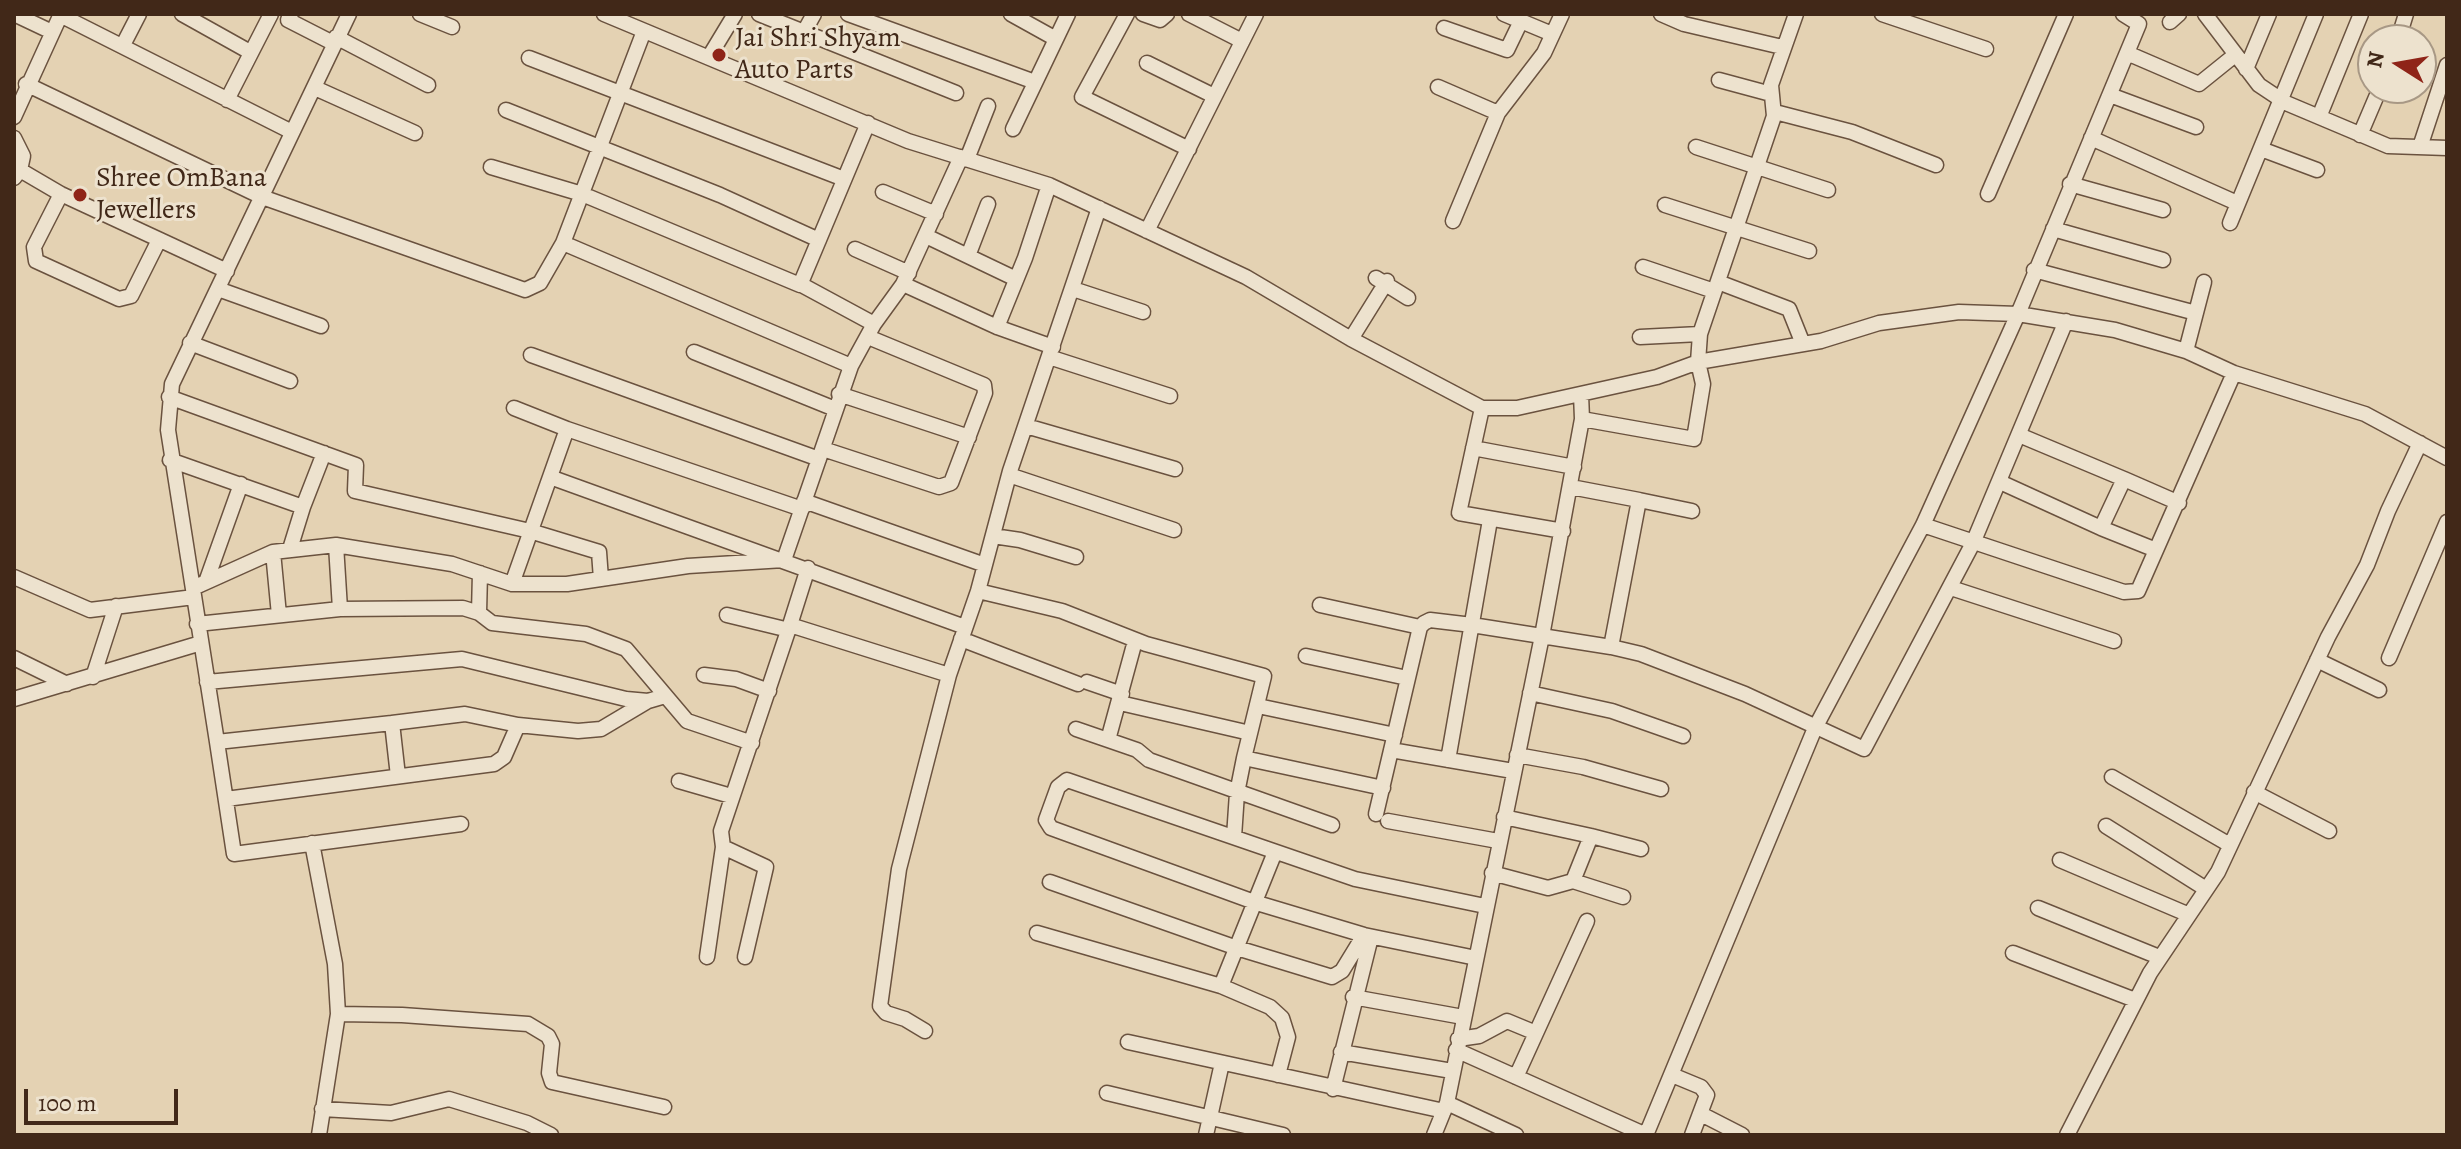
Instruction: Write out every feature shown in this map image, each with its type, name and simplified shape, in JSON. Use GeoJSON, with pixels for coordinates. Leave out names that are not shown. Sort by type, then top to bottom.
{"type":"FeatureCollection","features":[{"type":"Feature","properties":{"kind":"street"},"geometry":{"type":"LineString","coordinates":[[14,14],[52,32]]}},
{"type":"Feature","properties":{"kind":"street"},"geometry":{"type":"LineString","coordinates":[[123,45],[139,14]]}},
{"type":"Feature","properties":{"kind":"street"},"geometry":{"type":"LineString","coordinates":[[182,14],[210,20],[250,52]]}},
{"type":"Feature","properties":{"kind":"street"},"geometry":{"type":"LineString","coordinates":[[227,100],[271,14]]}},
{"type":"Feature","properties":{"kind":"street"},"geometry":{"type":"LineString","coordinates":[[291,14],[288,20],[428,85]]}},
{"type":"Feature","properties":{"kind":"street"},"geometry":{"type":"LineString","coordinates":[[349,14],[190,343],[169,397],[170,460],[197,589],[197,624],[234,854],[461,824]]}},
{"type":"Feature","properties":{"kind":"street"},"geometry":{"type":"LineString","coordinates":[[420,14],[452,27]]}},
{"type":"Feature","properties":{"kind":"street"},"geometry":{"type":"LineString","coordinates":[[604,14],[868,123],[1049,185],[1246,277],[1351,339],[1482,408],[1517,408],[1657,377],[1698,362],[1803,344],[1879,323],[1959,312],[2018,314],[2115,330],[2186,351],[2234,373],[2365,414],[2447,458]]}},
{"type":"Feature","properties":{"kind":"street"},"geometry":{"type":"LineString","coordinates":[[709,57],[735,14]]}},
{"type":"Feature","properties":{"kind":"street"},"geometry":{"type":"LineString","coordinates":[[759,14],[956,93]]}},
{"type":"Feature","properties":{"kind":"street"},"geometry":{"type":"LineString","coordinates":[[804,32],[814,14]]}},
{"type":"Feature","properties":{"kind":"street"},"geometry":{"type":"LineString","coordinates":[[848,14],[1035,82]]}},
{"type":"Feature","properties":{"kind":"street"},"geometry":{"type":"LineString","coordinates":[[1011,14],[1056,39]]}},
{"type":"Feature","properties":{"kind":"street"},"geometry":{"type":"LineString","coordinates":[[1013,129],[1068,14]]}},
{"type":"Feature","properties":{"kind":"street"},"geometry":{"type":"LineString","coordinates":[[1127,14],[1082,97],[1189,149]]}},
{"type":"Feature","properties":{"kind":"street"},"geometry":{"type":"LineString","coordinates":[[1143,14],[1160,20],[1167,14]]}},
{"type":"Feature","properties":{"kind":"street"},"geometry":{"type":"LineString","coordinates":[[1189,14],[1242,41]]}},
{"type":"Feature","properties":{"kind":"street"},"geometry":{"type":"LineString","coordinates":[[1147,231],[1256,14]]}},
{"type":"Feature","properties":{"kind":"street"},"geometry":{"type":"LineString","coordinates":[[1504,14],[1552,34]]}},
{"type":"Feature","properties":{"kind":"street"},"geometry":{"type":"LineString","coordinates":[[1453,221],[1498,113],[1544,53],[1562,14]]}},
{"type":"Feature","properties":{"kind":"street"},"geometry":{"type":"LineString","coordinates":[[1661,14],[1684,24],[1782,47]]}},
{"type":"Feature","properties":{"kind":"street"},"geometry":{"type":"LineString","coordinates":[[1582,419],[1694,439],[1703,384],[1698,362],[1700,334],[1775,112],[1771,94],[1782,47],[1796,14]]}},
{"type":"Feature","properties":{"kind":"street"},"geometry":{"type":"LineString","coordinates":[[1882,14],[1986,49]]}},
{"type":"Feature","properties":{"kind":"street"},"geometry":{"type":"LineString","coordinates":[[1988,194],[2066,14]]}},
{"type":"Feature","properties":{"kind":"street"},"geometry":{"type":"LineString","coordinates":[[1457,1044],[1516,1077],[1647,1134],[1815,728],[1923,525],[2018,314],[2139,24],[2123,14]]}},
{"type":"Feature","properties":{"kind":"street"},"geometry":{"type":"LineString","coordinates":[[2205,14],[2259,85],[2282,100],[2388,146],[2447,148]]}},
{"type":"Feature","properties":{"kind":"street"},"geometry":{"type":"LineString","coordinates":[[2246,69],[2269,14]]}},
{"type":"Feature","properties":{"kind":"street"},"geometry":{"type":"LineString","coordinates":[[2230,223],[2316,14]]}},
{"type":"Feature","properties":{"kind":"street"},"geometry":{"type":"LineString","coordinates":[[2319,117],[2361,14]]}},
{"type":"Feature","properties":{"kind":"street"},"geometry":{"type":"LineString","coordinates":[[14,117],[21,90],[60,15],[292,132]]}},
{"type":"Feature","properties":{"kind":"street"},"geometry":{"type":"LineString","coordinates":[[1444,28],[1507,50],[1512,48],[1521,21]]}},
{"type":"Feature","properties":{"kind":"street"},"geometry":{"type":"LineString","coordinates":[[21,90],[262,197],[525,290],[540,283],[563,243],[644,31]]}},
{"type":"Feature","properties":{"kind":"street"},"geometry":{"type":"LineString","coordinates":[[2127,53],[2199,84],[2235,55]]}},
{"type":"Feature","properties":{"kind":"street"},"geometry":{"type":"LineString","coordinates":[[529,58],[844,179]]}},
{"type":"Feature","properties":{"kind":"street"},"geometry":{"type":"LineString","coordinates":[[1147,63],[1214,96]]}},
{"type":"Feature","properties":{"kind":"street"},"geometry":{"type":"LineString","coordinates":[[2420,147],[2447,65]]}},
{"type":"Feature","properties":{"kind":"street"},"geometry":{"type":"LineString","coordinates":[[1719,80],[1771,94]]}},
{"type":"Feature","properties":{"kind":"street"},"geometry":{"type":"LineString","coordinates":[[1438,87],[1498,113]]}},
{"type":"Feature","properties":{"kind":"street"},"geometry":{"type":"LineString","coordinates":[[315,88],[415,133]]}},
{"type":"Feature","properties":{"kind":"street"},"geometry":{"type":"LineString","coordinates":[[2110,95],[2196,127]]}},
{"type":"Feature","properties":{"kind":"street"},"geometry":{"type":"LineString","coordinates":[[2360,135],[2373,104]]}},
{"type":"Feature","properties":{"kind":"street"},"geometry":{"type":"LineString","coordinates":[[784,560],[851,366],[906,279],[988,106]]}},
{"type":"Feature","properties":{"kind":"street"},"geometry":{"type":"LineString","coordinates":[[506,110],[734,201],[819,240]]}},
{"type":"Feature","properties":{"kind":"street"},"geometry":{"type":"LineString","coordinates":[[1775,112],[1852,132],[1936,165]]}},
{"type":"Feature","properties":{"kind":"street"},"geometry":{"type":"LineString","coordinates":[[800,284],[868,123]]}},
{"type":"Feature","properties":{"kind":"street"},"geometry":{"type":"LineString","coordinates":[[14,138],[23,156],[17,174],[227,271]]}},
{"type":"Feature","properties":{"kind":"street"},"geometry":{"type":"LineString","coordinates":[[2091,138],[2237,203]]}},
{"type":"Feature","properties":{"kind":"street"},"geometry":{"type":"LineString","coordinates":[[1696,147],[1828,190]]}},
{"type":"Feature","properties":{"kind":"street"},"geometry":{"type":"LineString","coordinates":[[2261,149],[2317,170]]}},
{"type":"Feature","properties":{"kind":"street"},"geometry":{"type":"LineString","coordinates":[[491,167],[582,194],[800,284],[871,331],[984,385],[985,393],[951,483],[945,487],[821,454],[531,355]]}},
{"type":"Feature","properties":{"kind":"street"},"geometry":{"type":"LineString","coordinates":[[2070,184],[2163,210]]}},
{"type":"Feature","properties":{"kind":"street"},"geometry":{"type":"LineString","coordinates":[[997,327],[1049,185]]}},
{"type":"Feature","properties":{"kind":"street"},"geometry":{"type":"LineString","coordinates":[[883,192],[936,214]]}},
{"type":"Feature","properties":{"kind":"street"},"geometry":{"type":"LineString","coordinates":[[61,194],[34,247],[34,257],[91,287],[119,299],[131,296],[159,240]]}},
{"type":"Feature","properties":{"kind":"street"},"geometry":{"type":"LineString","coordinates":[[968,256],[988,204]]}},
{"type":"Feature","properties":{"kind":"street"},"geometry":{"type":"LineString","coordinates":[[1665,205],[1809,251]]}},
{"type":"Feature","properties":{"kind":"street"},"geometry":{"type":"LineString","coordinates":[[925,1031],[905,1019],[886,1013],[881,1001],[899,869],[949,675],[978,591],[1009,475],[1099,208]]}},
{"type":"Feature","properties":{"kind":"street"},"geometry":{"type":"LineString","coordinates":[[2053,229],[2163,260]]}},
{"type":"Feature","properties":{"kind":"street"},"geometry":{"type":"LineString","coordinates":[[926,236],[1016,279]]}},
{"type":"Feature","properties":{"kind":"street"},"geometry":{"type":"LineString","coordinates":[[563,243],[851,366]]}},
{"type":"Feature","properties":{"kind":"street"},"geometry":{"type":"LineString","coordinates":[[855,249],[997,327],[1051,352],[1170,396]]}},
{"type":"Feature","properties":{"kind":"street"},"geometry":{"type":"LineString","coordinates":[[1643,267],[1789,309],[1803,344]]}},
{"type":"Feature","properties":{"kind":"street"},"geometry":{"type":"LineString","coordinates":[[2034,270],[2196,313]]}},
{"type":"Feature","properties":{"kind":"street"},"geometry":{"type":"LineString","coordinates":[[1351,339],[1382,281],[1408,298]]}},
{"type":"Feature","properties":{"kind":"street"},"geometry":{"type":"LineString","coordinates":[[2186,351],[2204,282]]}},
{"type":"Feature","properties":{"kind":"street"},"geometry":{"type":"LineString","coordinates":[[218,289],[321,326]]}},
{"type":"Feature","properties":{"kind":"street"},"geometry":{"type":"LineString","coordinates":[[1073,289],[1143,312]]}},
{"type":"Feature","properties":{"kind":"street"},"geometry":{"type":"LineString","coordinates":[[1498,841],[1382,817],[1383,788],[1420,627],[1430,620],[1472,625],[1641,654],[1745,694],[1864,749],[1973,543],[2066,321]]}},
{"type":"Feature","properties":{"kind":"street"},"geometry":{"type":"LineString","coordinates":[[1640,337],[1700,334]]}},
{"type":"Feature","properties":{"kind":"street"},"geometry":{"type":"LineString","coordinates":[[190,343],[290,381]]}},
{"type":"Feature","properties":{"kind":"street"},"geometry":{"type":"LineString","coordinates":[[694,352],[837,402],[969,437]]}},
{"type":"Feature","properties":{"kind":"street"},"geometry":{"type":"LineString","coordinates":[[1923,525],[2132,594],[2144,582],[2234,373]]}},
{"type":"Feature","properties":{"kind":"street"},"geometry":{"type":"LineString","coordinates":[[1434,1135],[1446,1107],[1563,531],[1582,419],[1581,394]]}},
{"type":"Feature","properties":{"kind":"street"},"geometry":{"type":"LineString","coordinates":[[169,397],[356,465],[355,491],[530,531],[599,552],[601,579]]}},
{"type":"Feature","properties":{"kind":"street"},"geometry":{"type":"LineString","coordinates":[[514,408],[567,429],[985,565]]}},
{"type":"Feature","properties":{"kind":"street"},"geometry":{"type":"LineString","coordinates":[[1482,408],[1459,513],[1563,531]]}},
{"type":"Feature","properties":{"kind":"street"},"geometry":{"type":"LineString","coordinates":[[1026,426],[1175,469]]}},
{"type":"Feature","properties":{"kind":"street"},"geometry":{"type":"LineString","coordinates":[[512,584],[567,429]]}},
{"type":"Feature","properties":{"kind":"street"},"geometry":{"type":"LineString","coordinates":[[2019,435],[2179,503]]}},
{"type":"Feature","properties":{"kind":"street"},"geometry":{"type":"LineString","coordinates":[[2067,1135],[2159,957],[2206,889],[2230,845],[2317,660],[2367,565],[2420,443]]}},
{"type":"Feature","properties":{"kind":"street"},"geometry":{"type":"LineString","coordinates":[[1473,448],[1574,467]]}},
{"type":"Feature","properties":{"kind":"street"},"geometry":{"type":"LineString","coordinates":[[290,549],[324,453]]}},
{"type":"Feature","properties":{"kind":"street"},"geometry":{"type":"LineString","coordinates":[[170,460],[303,507]]}},
{"type":"Feature","properties":{"kind":"street"},"geometry":{"type":"LineString","coordinates":[[1009,475],[1174,530]]}},
{"type":"Feature","properties":{"kind":"street"},"geometry":{"type":"LineString","coordinates":[[550,477],[808,568],[1121,699],[1250,733]]}},
{"type":"Feature","properties":{"kind":"street"},"geometry":{"type":"LineString","coordinates":[[2101,528],[2124,479]]}},
{"type":"Feature","properties":{"kind":"street"},"geometry":{"type":"LineString","coordinates":[[2000,482],[2156,550]]}},
{"type":"Feature","properties":{"kind":"street"},"geometry":{"type":"LineString","coordinates":[[197,589],[241,484]]}},
{"type":"Feature","properties":{"kind":"street"},"geometry":{"type":"LineString","coordinates":[[1571,487],[1692,511]]}},
{"type":"Feature","properties":{"kind":"street"},"geometry":{"type":"LineString","coordinates":[[1607,646],[1611,647],[1639,500]]}},
{"type":"Feature","properties":{"kind":"street"},"geometry":{"type":"LineString","coordinates":[[1448,760],[1490,520]]}},
{"type":"Feature","properties":{"kind":"street"},"geometry":{"type":"LineString","coordinates":[[2389,658],[2447,522]]}},
{"type":"Feature","properties":{"kind":"street"},"geometry":{"type":"LineString","coordinates":[[993,536],[1020,540],[1076,557]]}},
{"type":"Feature","properties":{"kind":"street"},"geometry":{"type":"LineString","coordinates":[[14,577],[90,610],[197,589],[273,552],[336,545],[452,564],[512,584],[567,584],[688,566],[784,560]]}},
{"type":"Feature","properties":{"kind":"street"},"geometry":{"type":"LineString","coordinates":[[336,545],[340,609]]}},
{"type":"Feature","properties":{"kind":"street"},"geometry":{"type":"LineString","coordinates":[[273,552],[279,615]]}},
{"type":"Feature","properties":{"kind":"street"},"geometry":{"type":"LineString","coordinates":[[707,957],[723,847],[721,831],[808,568]]}},
{"type":"Feature","properties":{"kind":"street"},"geometry":{"type":"LineString","coordinates":[[479,613],[480,573]]}},
{"type":"Feature","properties":{"kind":"street"},"geometry":{"type":"LineString","coordinates":[[1951,588],[2114,641]]}},
{"type":"Feature","properties":{"kind":"street"},"geometry":{"type":"LineString","coordinates":[[978,591],[1062,611],[1135,641],[1264,676],[1237,793],[1234,837]]}},
{"type":"Feature","properties":{"kind":"street"},"geometry":{"type":"LineString","coordinates":[[1320,605],[1420,627]]}},
{"type":"Feature","properties":{"kind":"street"},"geometry":{"type":"LineString","coordinates":[[93,677],[116,606]]}},
{"type":"Feature","properties":{"kind":"street"},"geometry":{"type":"LineString","coordinates":[[197,624],[340,609],[463,608],[479,613],[492,623],[586,634],[621,647],[687,721],[752,743]]}},
{"type":"Feature","properties":{"kind":"street"},"geometry":{"type":"LineString","coordinates":[[727,615],[790,627],[949,675]]}},
{"type":"Feature","properties":{"kind":"street"},"geometry":{"type":"LineString","coordinates":[[1108,740],[1135,641]]}},
{"type":"Feature","properties":{"kind":"street"},"geometry":{"type":"LineString","coordinates":[[14,699],[201,643]]}},
{"type":"Feature","properties":{"kind":"street"},"geometry":{"type":"LineString","coordinates":[[1306,656],[1407,678]]}},
{"type":"Feature","properties":{"kind":"street"},"geometry":{"type":"LineString","coordinates":[[14,658],[67,684]]}},
{"type":"Feature","properties":{"kind":"street"},"geometry":{"type":"LineString","coordinates":[[207,682],[462,659],[595,692],[648,701]]}},
{"type":"Feature","properties":{"kind":"street"},"geometry":{"type":"LineString","coordinates":[[2317,660],[2379,690]]}},
{"type":"Feature","properties":{"kind":"street"},"geometry":{"type":"LineString","coordinates":[[704,675],[736,679],[769,691]]}},
{"type":"Feature","properties":{"kind":"street"},"geometry":{"type":"LineString","coordinates":[[1530,693],[1612,711],[1683,736]]}},
{"type":"Feature","properties":{"kind":"street"},"geometry":{"type":"LineString","coordinates":[[217,742],[465,714],[518,725],[578,731],[601,729],[648,701],[665,696]]}},
{"type":"Feature","properties":{"kind":"street"},"geometry":{"type":"LineString","coordinates":[[1258,706],[1448,760],[1513,771]]}},
{"type":"Feature","properties":{"kind":"street"},"geometry":{"type":"LineString","coordinates":[[392,723],[398,776]]}},
{"type":"Feature","properties":{"kind":"street"},"geometry":{"type":"LineString","coordinates":[[226,799],[494,764],[504,757],[518,725]]}},
{"type":"Feature","properties":{"kind":"street"},"geometry":{"type":"LineString","coordinates":[[1076,729],[1137,750],[1149,760],[1332,825]]}},
{"type":"Feature","properties":{"kind":"street"},"geometry":{"type":"LineString","coordinates":[[1517,755],[1583,767],[1661,789]]}},
{"type":"Feature","properties":{"kind":"street"},"geometry":{"type":"LineString","coordinates":[[1244,758],[1383,788]]}},
{"type":"Feature","properties":{"kind":"street"},"geometry":{"type":"LineString","coordinates":[[2112,777],[2230,845]]}},
{"type":"Feature","properties":{"kind":"street"},"geometry":{"type":"LineString","coordinates":[[1476,958],[1367,936],[1257,903],[1051,828],[1046,820],[1058,787],[1067,780],[1355,879],[1485,906]]}},
{"type":"Feature","properties":{"kind":"street"},"geometry":{"type":"LineString","coordinates":[[679,781],[731,796]]}},
{"type":"Feature","properties":{"kind":"street"},"geometry":{"type":"LineString","coordinates":[[2254,792],[2329,831]]}},
{"type":"Feature","properties":{"kind":"street"},"geometry":{"type":"LineString","coordinates":[[1504,817],[1641,849]]}},
{"type":"Feature","properties":{"kind":"street"},"geometry":{"type":"LineString","coordinates":[[2106,826],[2206,889]]}},
{"type":"Feature","properties":{"kind":"street"},"geometry":{"type":"LineString","coordinates":[[1573,881],[1591,836]]}},
{"type":"Feature","properties":{"kind":"street"},"geometry":{"type":"LineString","coordinates":[[312,843],[335,964],[338,1014],[319,1135]]}},
{"type":"Feature","properties":{"kind":"street"},"geometry":{"type":"LineString","coordinates":[[723,847],[766,867],[745,957]]}},
{"type":"Feature","properties":{"kind":"street"},"geometry":{"type":"LineString","coordinates":[[1221,986],[1275,852]]}},
{"type":"Feature","properties":{"kind":"street"},"geometry":{"type":"LineString","coordinates":[[2060,860],[2187,914]]}},
{"type":"Feature","properties":{"kind":"street"},"geometry":{"type":"LineString","coordinates":[[1492,873],[1548,888],[1573,881],[1623,897]]}},
{"type":"Feature","properties":{"kind":"street"},"geometry":{"type":"LineString","coordinates":[[1050,882],[1237,948],[1332,977],[1342,971],[1367,936]]}},
{"type":"Feature","properties":{"kind":"street"},"geometry":{"type":"LineString","coordinates":[[2038,908],[2159,957]]}},
{"type":"Feature","properties":{"kind":"street"},"geometry":{"type":"LineString","coordinates":[[1516,1077],[1587,921]]}},
{"type":"Feature","properties":{"kind":"street"},"geometry":{"type":"LineString","coordinates":[[1037,933],[1221,986],[1270,1007],[1282,1018],[1288,1037],[1278,1075]]}},
{"type":"Feature","properties":{"kind":"street"},"geometry":{"type":"LineString","coordinates":[[1333,1089],[1367,936]]}},
{"type":"Feature","properties":{"kind":"street"},"geometry":{"type":"LineString","coordinates":[[2013,953],[2135,1000]]}},
{"type":"Feature","properties":{"kind":"street"},"geometry":{"type":"LineString","coordinates":[[1353,997],[1463,1017]]}},
{"type":"Feature","properties":{"kind":"street"},"geometry":{"type":"LineString","coordinates":[[338,1014],[528,1024],[548,1036],[552,1044],[549,1073],[552,1082],[664,1107]]}},
{"type":"Feature","properties":{"kind":"street"},"geometry":{"type":"LineString","coordinates":[[1457,1044],[1507,1021],[1536,1033]]}},
{"type":"Feature","properties":{"kind":"street"},"geometry":{"type":"LineString","coordinates":[[1128,1042],[1333,1089],[1446,1107],[1516,1135]]}},
{"type":"Feature","properties":{"kind":"street"},"geometry":{"type":"LineString","coordinates":[[1341,1052],[1452,1071]]}},
{"type":"Feature","properties":{"kind":"street"},"geometry":{"type":"LineString","coordinates":[[1206,1135],[1222,1063]]}},
{"type":"Feature","properties":{"kind":"street"},"geometry":{"type":"LineString","coordinates":[[1672,1075],[1705,1090],[1706,1104],[1692,1135]]}},
{"type":"Feature","properties":{"kind":"street"},"geometry":{"type":"LineString","coordinates":[[1107,1093],[1283,1135]]}},
{"type":"Feature","properties":{"kind":"street"},"geometry":{"type":"LineString","coordinates":[[322,1109],[391,1113],[449,1099],[548,1134]]}},
{"type":"Feature","properties":{"kind":"street"},"geometry":{"type":"LineString","coordinates":[[1701,1114],[1742,1135]]}},
{"type":"Feature","properties":{"kind":"place","name":"Jai Shri Shyam Auto Parts"},"geometry":{"type":"Point","coordinates":[719,55]}},
{"type":"Feature","properties":{"kind":"place","name":"Shree OmBana Jewellers"},"geometry":{"type":"Point","coordinates":[80,195]}}]}
